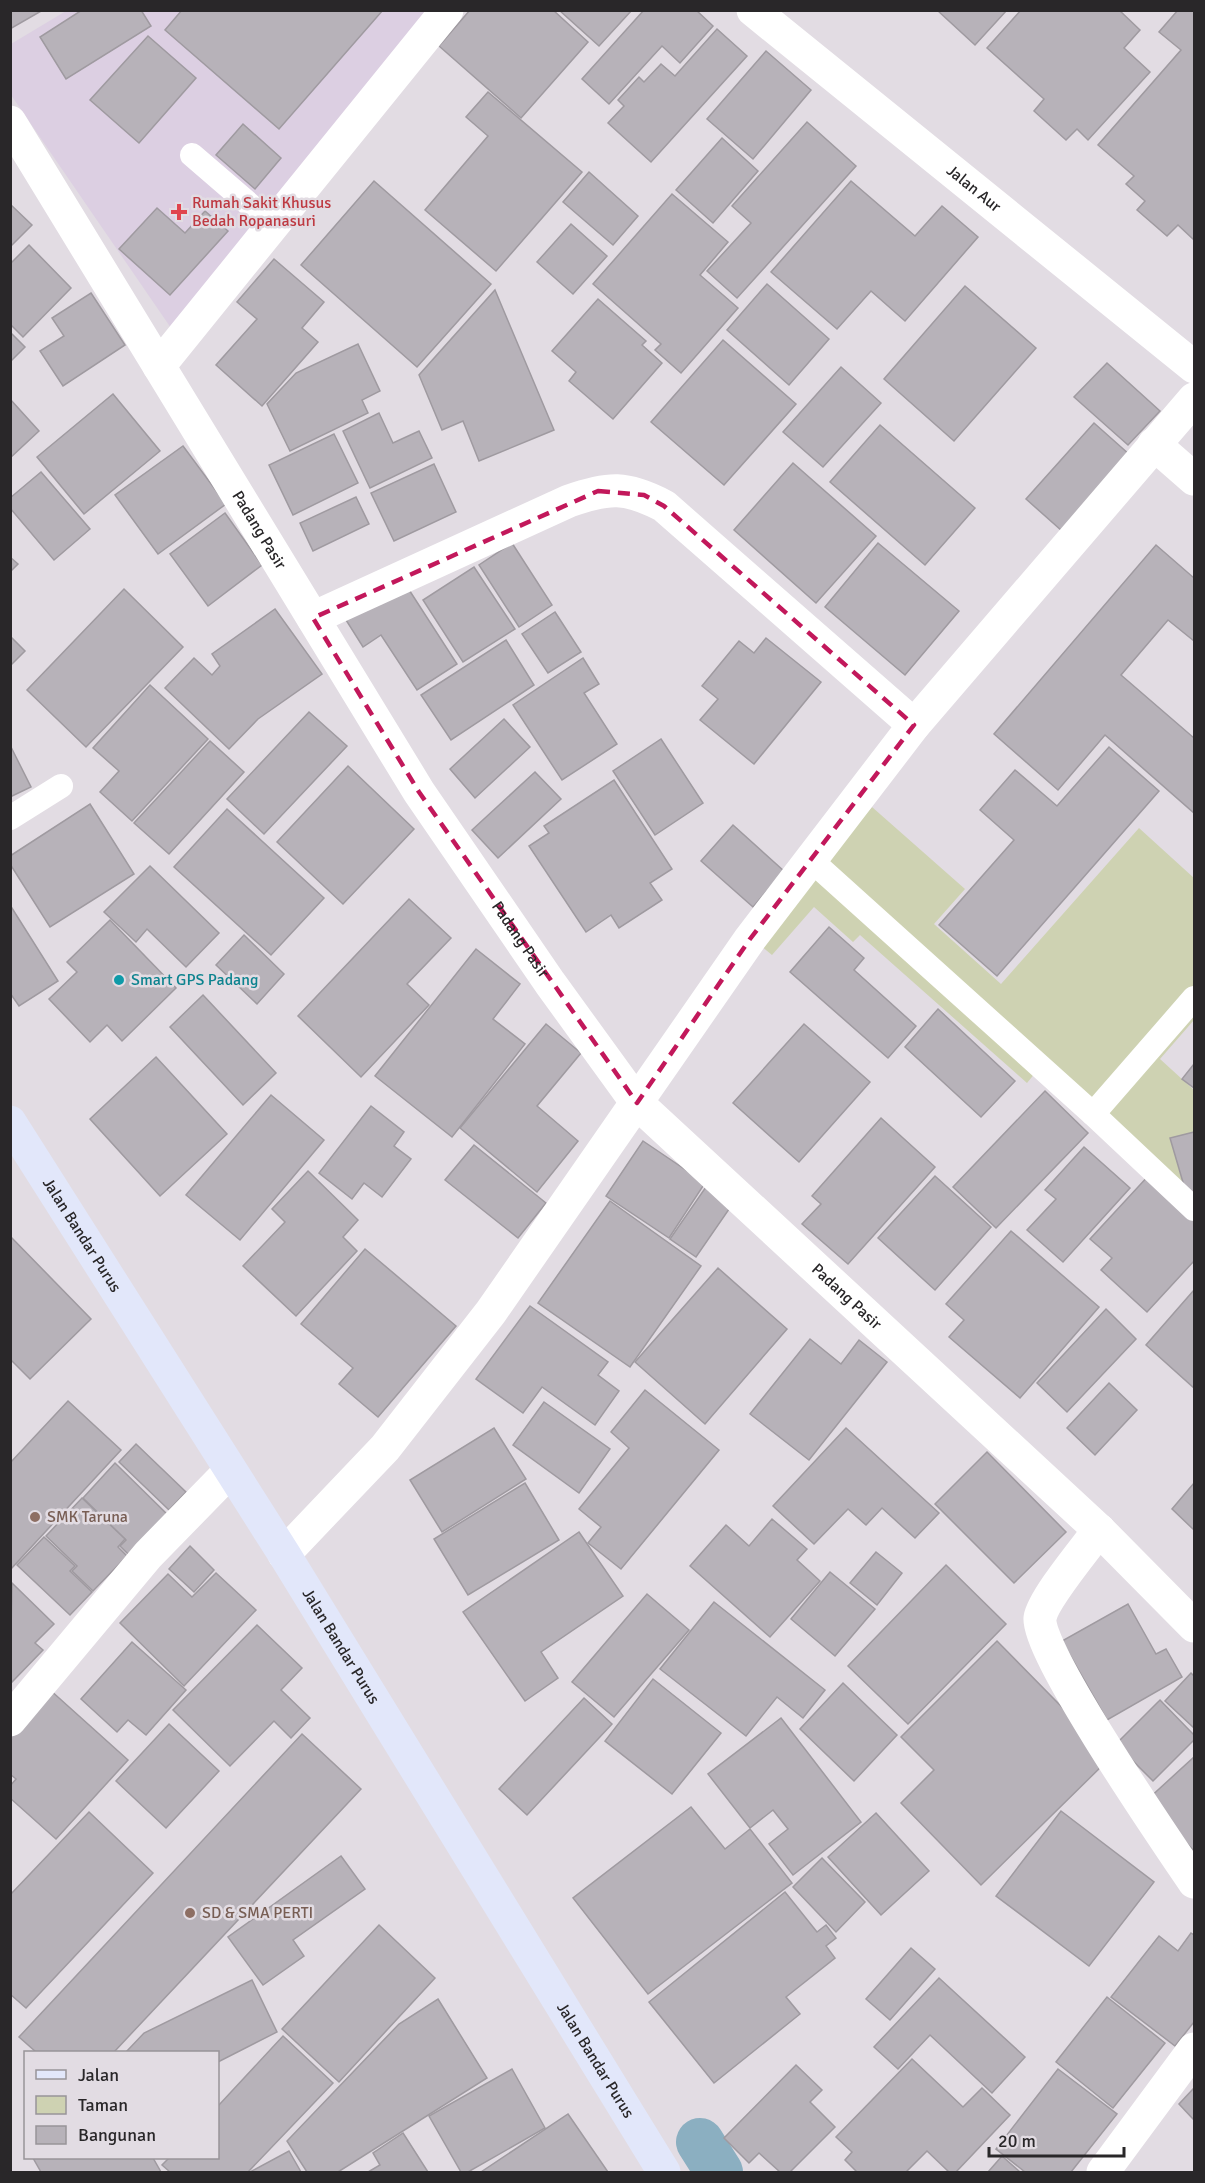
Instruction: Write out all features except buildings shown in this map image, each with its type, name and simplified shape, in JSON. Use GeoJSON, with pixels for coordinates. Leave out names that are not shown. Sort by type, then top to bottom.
{"type":"FeatureCollection","features":[{"type":"Feature","properties":{"kind":"street"},"geometry":{"type":"LineString","coordinates":[[159,366],[447,10]]}},
{"type":"Feature","properties":{"kind":"street","name":"Jalan Aur"},"geometry":{"type":"LineString","coordinates":[[753,10],[1194,368]]}},
{"type":"Feature","properties":{"kind":"street","name":"Padang Pasir"},"geometry":{"type":"LineString","coordinates":[[10,123],[418,792],[550,984],[637,1103],[1099,1530],[1194,1626]]}},
{"type":"Feature","properties":{"kind":"street"},"geometry":{"type":"LineString","coordinates":[[284,1554],[365,1470],[491,1312],[750,939],[914,725],[1194,399]]}},
{"type":"Feature","properties":{"kind":"street"},"geometry":{"type":"LineString","coordinates":[[1154,444],[1194,479]]}},
{"type":"Feature","properties":{"kind":"street"},"geometry":{"type":"LineString","coordinates":[[313,618],[569,501],[598,491],[621,490],[644,495],[664,506],[914,725]]}},
{"type":"Feature","properties":{"kind":"street","name":"Jalan Bandar Purus"},"geometry":{"type":"LineString","coordinates":[[10,1122],[284,1554],[664,2172]]}},
{"type":"Feature","properties":{"kind":"street"},"geometry":{"type":"LineString","coordinates":[[10,1720],[148,1555],[230,1471]]}},
{"type":"Feature","properties":{"kind":"street"},"geometry":{"type":"LineString","coordinates":[[1099,1530],[1047,1602],[1040,1619],[1043,1637],[1093,1728],[1194,1882]]}},
{"type":"Feature","properties":{"kind":"street"},"geometry":{"type":"LineString","coordinates":[[1103,2172],[1194,2049]]}},
{"type":"Feature","properties":{"kind":"lane"},"geometry":{"type":"LineString","coordinates":[[192,155],[272,224]]}},
{"type":"Feature","properties":{"kind":"lane"},"geometry":{"type":"LineString","coordinates":[[10,819],[61,786]]}},
{"type":"Feature","properties":{"kind":"lane"},"geometry":{"type":"LineString","coordinates":[[812,861],[1093,1114],[1194,1209]]}},
{"type":"Feature","properties":{"kind":"lane"},"geometry":{"type":"LineString","coordinates":[[1093,1114],[1194,998]]}},
{"type":"Feature","properties":{"kind":"highlighted area"},"geometry":{"type":"Polygon","coordinates":[[[598,491],[644,495],[664,506],[914,725],[750,939],[637,1103],[419,792],[313,618],[598,491]]]}},
{"type":"Feature","properties":{"kind":"shaded area","name":"Rumah Sakit Khusus Bedah Ropanasuri"},"geometry":{"type":"Polygon","coordinates":[[[66,11],[432,11],[171,328],[11,95],[11,44],[66,11]]]}},
{"type":"Feature","properties":{"kind":"green space"},"geometry":{"type":"Polygon","coordinates":[[[872,807],[965,889],[934,924],[1001,984],[1139,828],[1194,878],[1194,1020],[1160,1059],[1194,1090],[1194,1212],[1036,1072],[1027,1083],[860,935],[853,942],[814,907],[772,955],[754,940],[872,807]]]}},
{"type":"Feature","properties":{"kind":"waterway"},"geometry":{"type":"LineString","coordinates":[[700,2142],[719,2172]]}},
{"type":"Feature","properties":{"kind":"place","name":"Rumah Sakit Khusus Bedah Ropanasuri"},"geometry":{"type":"Point","coordinates":[179,212]}},
{"type":"Feature","properties":{"kind":"place","name":"Smart GPS Padang"},"geometry":{"type":"Point","coordinates":[119,980]}},
{"type":"Feature","properties":{"kind":"place","name":"SMK Taruna"},"geometry":{"type":"Point","coordinates":[35,1517]}},
{"type":"Feature","properties":{"kind":"place","name":"SD & SMA PERTI"},"geometry":{"type":"Point","coordinates":[190,1913]}}]}
